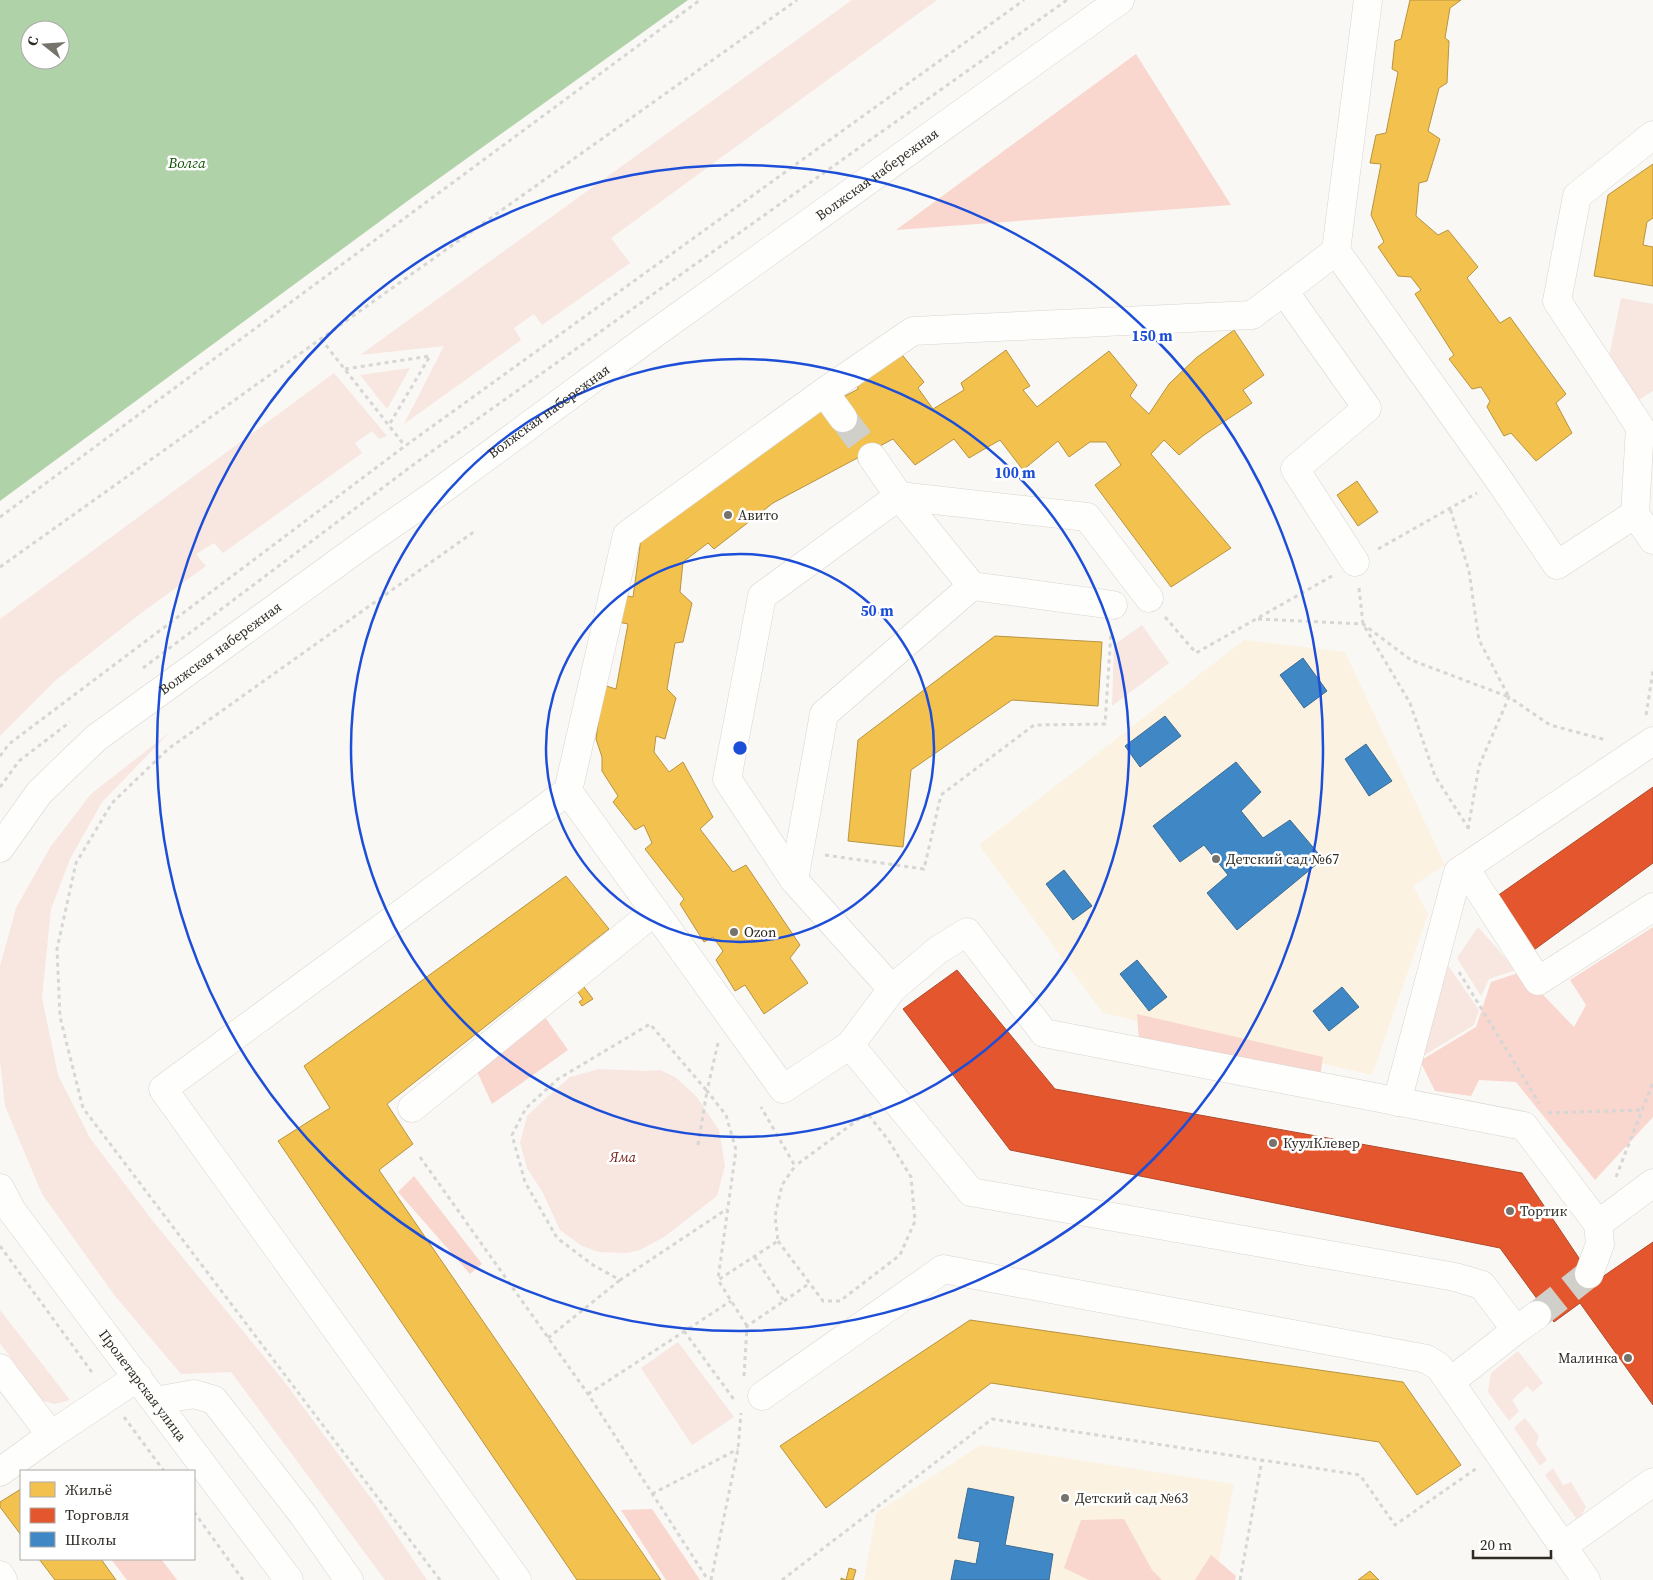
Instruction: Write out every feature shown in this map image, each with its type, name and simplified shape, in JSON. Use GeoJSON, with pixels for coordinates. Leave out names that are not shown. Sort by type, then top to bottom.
{"type":"FeatureCollection","features":[{"type":"Feature","properties":{"kind":"street","name":"Волжская набережная"},"geometry":{"type":"LineString","coordinates":[[0,848],[39,793],[96,738],[364,543],[440,491],[644,341],[1120,0]]}},
{"type":"Feature","properties":{"kind":"street"},"geometry":{"type":"LineString","coordinates":[[1368,0],[1336,251],[1558,565],[1635,514]]}},
{"type":"Feature","properties":{"kind":"street"},"geometry":{"type":"LineString","coordinates":[[1653,135],[1577,196],[1557,301],[1646,423],[1635,514],[1653,540]]}},
{"type":"Feature","properties":{"kind":"street"},"geometry":{"type":"LineString","coordinates":[[517,1580],[163,1089],[568,791],[627,535],[824,392],[913,331],[1252,315],[1336,251]]}},
{"type":"Feature","properties":{"kind":"street"},"geometry":{"type":"LineString","coordinates":[[1284,291],[1368,408],[1295,469],[1355,562]]}},
{"type":"Feature","properties":{"kind":"street"},"geometry":{"type":"LineString","coordinates":[[824,392],[843,418]]}},
{"type":"Feature","properties":{"kind":"street"},"geometry":{"type":"LineString","coordinates":[[872,458],[899,496],[972,586],[1112,617]]}},
{"type":"Feature","properties":{"kind":"street"},"geometry":{"type":"LineString","coordinates":[[892,989],[794,880],[727,779],[762,596],[899,496],[1087,517],[1149,598]]}},
{"type":"Feature","properties":{"kind":"street"},"geometry":{"type":"LineString","coordinates":[[794,880],[824,714],[972,586]]}},
{"type":"Feature","properties":{"kind":"street"},"geometry":{"type":"LineString","coordinates":[[1397,1102],[1458,872],[1647,745]]}},
{"type":"Feature","properties":{"kind":"street"},"geometry":{"type":"LineString","coordinates":[[568,791],[783,1090],[850,1045],[892,989],[938,950],[967,932],[1044,1033],[1397,1102],[1534,1120],[1598,1224],[1600,1244],[1589,1274]]}},
{"type":"Feature","properties":{"kind":"street"},"geometry":{"type":"LineString","coordinates":[[1475,862],[1538,981],[1653,907]]}},
{"type":"Feature","properties":{"kind":"street"},"geometry":{"type":"LineString","coordinates":[[412,1108],[655,912]]}},
{"type":"Feature","properties":{"kind":"street"},"geometry":{"type":"LineString","coordinates":[[850,1045],[971,1192],[1455,1277],[1482,1285],[1527,1322],[1450,1382]]}},
{"type":"Feature","properties":{"kind":"street"},"geometry":{"type":"LineString","coordinates":[[1598,1224],[1653,1183]]}},
{"type":"Feature","properties":{"kind":"street","name":"Пролетарская улица"},"geometry":{"type":"LineString","coordinates":[[0,1188],[12,1211],[289,1580]]}},
{"type":"Feature","properties":{"kind":"street"},"geometry":{"type":"LineString","coordinates":[[762,1396],[943,1269],[1427,1360],[1439,1367],[1450,1382],[1586,1580]]}},
{"type":"Feature","properties":{"kind":"street"},"geometry":{"type":"LineString","coordinates":[[0,1368],[52,1435]]}},
{"type":"Feature","properties":{"kind":"street"},"geometry":{"type":"LineString","coordinates":[[0,1472],[138,1377]]}},
{"type":"Feature","properties":{"kind":"street"},"geometry":{"type":"LineString","coordinates":[[155,1401],[194,1394],[214,1400],[304,1516],[349,1580]]}},
{"type":"Feature","properties":{"kind":"street"},"geometry":{"type":"LineString","coordinates":[[1563,1546],[1653,1482]]}},
{"type":"Feature","properties":{"kind":"street"},"geometry":{"type":"LineString","coordinates":[[0,1575],[4,1580]]}},
{"type":"Feature","properties":{"kind":"path"},"geometry":{"type":"LineString","coordinates":[[0,517],[700,0]]}},
{"type":"Feature","properties":{"kind":"path"},"geometry":{"type":"LineString","coordinates":[[0,567],[797,0]]}},
{"type":"Feature","properties":{"kind":"path"},"geometry":{"type":"LineString","coordinates":[[0,756],[9,744],[405,446],[1024,0]]}},
{"type":"Feature","properties":{"kind":"path"},"geometry":{"type":"LineString","coordinates":[[138,671],[417,462],[1067,0]]}},
{"type":"Feature","properties":{"kind":"path"},"geometry":{"type":"LineString","coordinates":[[321,339],[405,446]]}},
{"type":"Feature","properties":{"kind":"path"},"geometry":{"type":"LineString","coordinates":[[344,369],[430,356],[389,425]]}},
{"type":"Feature","properties":{"kind":"path"},"geometry":{"type":"LineString","coordinates":[[1149,598],[1196,653],[1499,480]]}},
{"type":"Feature","properties":{"kind":"path"},"geometry":{"type":"LineString","coordinates":[[1450,508],[1469,570],[1479,640],[1509,697]]}},
{"type":"Feature","properties":{"kind":"path"},"geometry":{"type":"LineString","coordinates":[[1355,562],[1363,624],[1410,703],[1435,776],[1468,829],[1475,862]]}},
{"type":"Feature","properties":{"kind":"path"},"geometry":{"type":"LineString","coordinates":[[799,852],[924,869],[941,794],[1034,725],[1105,724],[1112,617]]}},
{"type":"Feature","properties":{"kind":"path"},"geometry":{"type":"LineString","coordinates":[[1256,618],[1363,624],[1411,660],[1509,697],[1550,725],[1647,745],[1653,671]]}},
{"type":"Feature","properties":{"kind":"path"},"geometry":{"type":"LineString","coordinates":[[1468,829],[1479,766],[1509,697]]}},
{"type":"Feature","properties":{"kind":"path"},"geometry":{"type":"LineString","coordinates":[[0,787],[19,761],[75,719]]}},
{"type":"Feature","properties":{"kind":"path"},"geometry":{"type":"LineString","coordinates":[[1439,939],[1534,1120],[1642,1110]]}},
{"type":"Feature","properties":{"kind":"path"},"geometry":{"type":"LineString","coordinates":[[698,1144],[707,1091],[725,1009]]}},
{"type":"Feature","properties":{"kind":"path"},"geometry":{"type":"LineString","coordinates":[[620,1280],[593,1265],[557,1238],[525,1182],[512,1135],[526,1108],[558,1078],[650,1024],[726,1115],[736,1150],[718,1280],[747,1326]]}},
{"type":"Feature","properties":{"kind":"path"},"geometry":{"type":"LineString","coordinates":[[718,1043],[723,1051]]}},
{"type":"Feature","properties":{"kind":"path"},"geometry":{"type":"LineString","coordinates":[[1615,1180],[1653,1082]]}},
{"type":"Feature","properties":{"kind":"path"},"geometry":{"type":"LineString","coordinates":[[756,1099],[796,1166]]}},
{"type":"Feature","properties":{"kind":"path"},"geometry":{"type":"LineString","coordinates":[[867,1113],[889,1141],[912,1177],[915,1221],[900,1255],[840,1301],[823,1301],[778,1241],[775,1216],[782,1185],[796,1166],[867,1113]]}},
{"type":"Feature","properties":{"kind":"path"},"geometry":{"type":"LineString","coordinates":[[420,1157],[588,1394],[708,1580]]}},
{"type":"Feature","properties":{"kind":"path"},"geometry":{"type":"LineString","coordinates":[[548,1338],[620,1280],[727,1209]]}},
{"type":"Feature","properties":{"kind":"path"},"geometry":{"type":"LineString","coordinates":[[718,1280],[778,1241]]}},
{"type":"Feature","properties":{"kind":"path"},"geometry":{"type":"LineString","coordinates":[[0,1246],[163,1470]]}},
{"type":"Feature","properties":{"kind":"path"},"geometry":{"type":"LineString","coordinates":[[784,1301],[810,1283]]}},
{"type":"Feature","properties":{"kind":"path"},"geometry":{"type":"LineString","coordinates":[[588,1394],[731,1300]]}},
{"type":"Feature","properties":{"kind":"path"},"geometry":{"type":"LineString","coordinates":[[684,1331],[735,1401]]}},
{"type":"Feature","properties":{"kind":"path"},"geometry":{"type":"LineString","coordinates":[[782,1580],[992,1420],[1360,1475],[1395,1525],[1499,1453]]}},
{"type":"Feature","properties":{"kind":"path"},"geometry":{"type":"LineString","coordinates":[[652,1494],[738,1449]]}},
{"type":"Feature","properties":{"kind":"path"},"geometry":{"type":"LineString","coordinates":[[1240,1580],[1262,1460]]}},
{"type":"Feature","properties":{"kind":"path"},"geometry":{"type":"LineString","coordinates":[[195,1513],[243,1580]]}},
{"type":"Feature","properties":{"kind":"shaded area"},"geometry":{"type":"Polygon","coordinates":[[[1136,54],[1231,205],[896,230],[1136,54]]]}},
{"type":"Feature","properties":{"kind":"shaded area","name":"Детский сад №67"},"geometry":{"type":"Polygon","coordinates":[[[1244,640],[1345,652],[1445,865],[1413,886],[1428,914],[1372,1075],[1103,1013],[979,845],[1244,640]]]}},
{"type":"Feature","properties":{"kind":"shaded area"},"geometry":{"type":"Polygon","coordinates":[[[1653,927],[1653,1117],[1595,1180],[1516,1082],[1479,1080],[1471,1096],[1435,1091],[1420,1061],[1476,1027],[1491,982],[1521,972],[1574,1027],[1586,1005],[1570,980],[1653,927]]]}},
{"type":"Feature","properties":{"kind":"shaded area"},"geometry":{"type":"Polygon","coordinates":[[[540,1010],[568,1050],[492,1104],[475,1067],[540,1010]]]}},
{"type":"Feature","properties":{"kind":"shaded area"},"geometry":{"type":"Polygon","coordinates":[[[1137,1014],[1323,1057],[1320,1078],[1139,1041],[1137,1014]]]}},
{"type":"Feature","properties":{"kind":"shaded area"},"geometry":{"type":"Polygon","coordinates":[[[414,1176],[482,1264],[470,1274],[398,1192],[414,1176]]]}},
{"type":"Feature","properties":{"kind":"shaded area","name":"Детский сад №63"},"geometry":{"type":"Polygon","coordinates":[[[981,1445],[1234,1484],[1215,1580],[864,1580],[876,1513],[981,1445]]]}},
{"type":"Feature","properties":{"kind":"shaded area"},"geometry":{"type":"Polygon","coordinates":[[[652,1509],[700,1580],[666,1580],[621,1510],[652,1509]]]}},
{"type":"Feature","properties":{"kind":"shaded area"},"geometry":{"type":"Polygon","coordinates":[[[1124,1519],[1152,1570],[1162,1580],[1089,1580],[1064,1568],[1081,1520],[1124,1519]]]}},
{"type":"Feature","properties":{"kind":"shaded area"},"geometry":{"type":"Polygon","coordinates":[[[1211,1555],[1236,1576],[1235,1580],[1195,1580],[1211,1555]]]}},
{"type":"Feature","properties":{"kind":"shaded area"},"geometry":{"type":"Polygon","coordinates":[[[112,1560],[162,1560],[177,1580],[127,1580],[112,1560]]]}},
{"type":"Feature","properties":{"kind":"green space"},"geometry":{"type":"Polygon","coordinates":[[[852,0],[937,0],[611,238],[630,263],[542,325],[534,314],[514,328],[521,340],[404,424],[444,346],[360,355],[852,0]]]}},
{"type":"Feature","properties":{"kind":"green space"},"geometry":{"type":"Polygon","coordinates":[[[1621,298],[1653,304],[1653,391],[1635,402],[1609,357],[1621,298]]]}},
{"type":"Feature","properties":{"kind":"green space"},"geometry":{"type":"Polygon","coordinates":[[[410,368],[387,409],[360,375],[410,368]]]}},
{"type":"Feature","properties":{"kind":"green space"},"geometry":{"type":"Polygon","coordinates":[[[334,373],[387,436],[379,439],[372,431],[355,443],[362,453],[223,553],[214,543],[196,554],[206,566],[140,614],[56,680],[0,736],[0,619],[334,373]]]}},
{"type":"Feature","properties":{"kind":"green space"},"geometry":{"type":"Polygon","coordinates":[[[1142,625],[1169,663],[1112,706],[1114,645],[1142,625]]]}},
{"type":"Feature","properties":{"kind":"green space"},"geometry":{"type":"Polygon","coordinates":[[[170,732],[102,802],[70,859],[51,909],[42,998],[58,1075],[90,1138],[152,1220],[283,1380],[376,1505],[427,1580],[385,1580],[231,1372],[181,1374],[115,1296],[42,1194],[5,1106],[0,1060],[0,966],[16,908],[51,846],[91,794],[170,732]]]}},
{"type":"Feature","properties":{"kind":"green space"},"geometry":{"type":"Polygon","coordinates":[[[1478,927],[1516,970],[1489,979],[1481,996],[1457,958],[1478,927]]]}},
{"type":"Feature","properties":{"kind":"green space"},"geometry":{"type":"Polygon","coordinates":[[[1447,964],[1479,1010],[1474,1025],[1423,1056],[1447,964]]]}},
{"type":"Feature","properties":{"kind":"green space","name":"Яма"},"geometry":{"type":"Polygon","coordinates":[[[599,1069],[660,1070],[675,1077],[696,1096],[719,1130],[725,1166],[717,1196],[664,1237],[640,1250],[627,1253],[599,1252],[582,1246],[560,1230],[543,1193],[527,1168],[520,1143],[527,1116],[545,1099],[570,1077],[599,1069]]]}},
{"type":"Feature","properties":{"kind":"green space"},"geometry":{"type":"Polygon","coordinates":[[[0,1310],[70,1400],[54,1404],[41,1400],[0,1343],[0,1310]]]}},
{"type":"Feature","properties":{"kind":"green space"},"geometry":{"type":"Polygon","coordinates":[[[678,1342],[734,1417],[692,1445],[641,1368],[678,1342]]]}},
{"type":"Feature","properties":{"kind":"green space"},"geometry":{"type":"Polygon","coordinates":[[[1518,1351],[1543,1383],[1533,1392],[1527,1386],[1512,1400],[1519,1411],[1509,1421],[1488,1392],[1491,1373],[1518,1351]]]}},
{"type":"Feature","properties":{"kind":"green space"},"geometry":{"type":"Polygon","coordinates":[[[1525,1418],[1539,1436],[1536,1444],[1547,1460],[1540,1466],[1514,1428],[1525,1418]]]}},
{"type":"Feature","properties":{"kind":"green space"},"geometry":{"type":"Polygon","coordinates":[[[1553,1468],[1563,1485],[1571,1482],[1586,1507],[1578,1521],[1545,1475],[1553,1468]]]}},
{"type":"Feature","properties":{"kind":"water","name":"Волга"},"geometry":{"type":"Polygon","coordinates":[[[0,0],[688,0],[413,197],[0,501],[0,0]]]}},
{"type":"Feature","properties":{"kind":"building: Жильё"},"geometry":{"type":"Polygon","coordinates":[[[1410,0],[1461,0],[1450,8],[1445,38],[1449,41],[1447,83],[1439,88],[1428,131],[1440,139],[1427,181],[1419,183],[1416,216],[1438,235],[1448,230],[1478,267],[1467,278],[1500,323],[1510,317],[1566,394],[1556,403],[1572,433],[1536,461],[1511,433],[1504,436],[1487,407],[1490,401],[1481,387],[1472,389],[1449,359],[1454,355],[1415,294],[1421,290],[1411,277],[1398,276],[1378,247],[1384,242],[1371,215],[1381,164],[1370,163],[1376,135],[1386,133],[1398,72],[1392,69],[1395,41],[1401,39],[1410,0]]]}},
{"type":"Feature","properties":{"kind":"building: Жильё"},"geometry":{"type":"Polygon","coordinates":[[[1653,164],[1653,218],[1647,222],[1643,245],[1653,247],[1653,286],[1594,276],[1608,195],[1653,164]]]}},
{"type":"Feature","properties":{"kind":"building: Жильё"},"geometry":{"type":"Polygon","coordinates":[[[1234,330],[1264,375],[1243,390],[1252,403],[1204,435],[1179,455],[1164,440],[1151,454],[1231,548],[1171,587],[1095,485],[1121,465],[1106,442],[1090,442],[1069,457],[1058,441],[1023,470],[1000,440],[969,458],[954,439],[915,465],[893,439],[773,503],[714,549],[708,543],[683,562],[680,592],[692,603],[683,642],[675,643],[667,689],[676,698],[665,739],[656,736],[654,752],[669,772],[683,762],[713,817],[700,829],[733,872],[746,865],[800,945],[790,958],[808,983],[764,1014],[745,985],[735,991],[716,960],[723,951],[713,937],[704,942],[680,904],[684,899],[645,849],[652,843],[644,825],[635,830],[613,802],[618,796],[602,771],[602,757],[596,739],[603,685],[616,689],[628,624],[618,622],[622,595],[633,597],[642,531],[804,418],[858,389],[857,382],[899,351],[924,382],[918,388],[933,409],[964,390],[961,383],[1006,350],[1030,386],[1023,390],[1037,407],[1109,351],[1137,385],[1130,396],[1149,414],[1169,384],[1196,358],[1234,330]]]}},
{"type":"Feature","properties":{"kind":"building: Жильё"},"geometry":{"type":"Polygon","coordinates":[[[1357,481],[1378,512],[1358,526],[1337,495],[1357,481]]]}},
{"type":"Feature","properties":{"kind":"building: Жильё"},"geometry":{"type":"Polygon","coordinates":[[[995,636],[1102,642],[1098,706],[1012,700],[911,770],[903,847],[848,841],[858,740],[995,636]]]}},
{"type":"Feature","properties":{"kind":"building: Жильё"},"geometry":{"type":"Polygon","coordinates":[[[566,876],[609,929],[387,1104],[413,1144],[379,1170],[661,1580],[577,1580],[278,1141],[330,1108],[304,1066],[566,876]]]}},
{"type":"Feature","properties":{"kind":"building: Жильё"},"geometry":{"type":"Polygon","coordinates":[[[584,987],[593,999],[582,1006],[579,1002],[583,999],[577,991],[584,987]]]}},
{"type":"Feature","properties":{"kind":"building: Жильё"},"geometry":{"type":"Polygon","coordinates":[[[970,1320],[1403,1382],[1461,1465],[1417,1495],[1379,1442],[991,1383],[826,1508],[780,1446],[970,1320]]]}},
{"type":"Feature","properties":{"kind":"building: Жильё"},"geometry":{"type":"Polygon","coordinates":[[[20,1490],[20,1534],[0,1507],[0,1502],[20,1490]]]}},
{"type":"Feature","properties":{"kind":"building: Жильё"},"geometry":{"type":"Polygon","coordinates":[[[40,1560],[102,1560],[116,1580],[55,1580],[40,1560]]]}},
{"type":"Feature","properties":{"kind":"building: Жильё"},"geometry":{"type":"Polygon","coordinates":[[[849,1568],[856,1570],[853,1580],[846,1580],[849,1568]]]}},
{"type":"Feature","properties":{"kind":"building: Жильё"},"geometry":{"type":"Polygon","coordinates":[[[1370,1571],[1379,1580],[1358,1580],[1370,1571]]]}},
{"type":"Feature","properties":{"kind":"building: Торговля"},"geometry":{"type":"Polygon","coordinates":[[[1653,787],[1653,863],[1527,955],[1490,901],[1653,787]]]}},
{"type":"Feature","properties":{"kind":"building: Торговля"},"geometry":{"type":"Polygon","coordinates":[[[957,970],[1055,1089],[1522,1173],[1595,1282],[1653,1242],[1653,1405],[1580,1303],[1554,1322],[1500,1248],[1010,1150],[903,1009],[957,970]]]}},
{"type":"Feature","properties":{"kind":"building: Школы"},"geometry":{"type":"Polygon","coordinates":[[[1303,658],[1327,691],[1304,708],[1280,675],[1303,658]]]}},
{"type":"Feature","properties":{"kind":"building: Школы"},"geometry":{"type":"Polygon","coordinates":[[[1165,716],[1181,736],[1140,767],[1125,746],[1165,716]]]}},
{"type":"Feature","properties":{"kind":"building: Школы"},"geometry":{"type":"Polygon","coordinates":[[[1366,744],[1392,781],[1369,796],[1345,759],[1366,744]]]}},
{"type":"Feature","properties":{"kind":"building: Школы"},"geometry":{"type":"Polygon","coordinates":[[[1236,762],[1261,792],[1241,811],[1263,838],[1290,820],[1323,859],[1237,930],[1207,893],[1228,875],[1204,845],[1180,862],[1153,826],[1236,762]]]}},
{"type":"Feature","properties":{"kind":"building: Школы"},"geometry":{"type":"Polygon","coordinates":[[[1064,870],[1092,906],[1073,920],[1046,884],[1064,870]]]}},
{"type":"Feature","properties":{"kind":"building: Школы"},"geometry":{"type":"Polygon","coordinates":[[[1137,960],[1167,997],[1149,1011],[1120,974],[1137,960]]]}},
{"type":"Feature","properties":{"kind":"building: Школы"},"geometry":{"type":"Polygon","coordinates":[[[1342,987],[1359,1007],[1329,1031],[1313,1011],[1342,987]]]}},
{"type":"Feature","properties":{"kind":"building: Школы"},"geometry":{"type":"Polygon","coordinates":[[[968,1488],[1014,1497],[1005,1545],[1053,1554],[1049,1580],[951,1580],[955,1560],[976,1564],[980,1542],[958,1538],[968,1488]]]}},
{"type":"Feature","properties":{"kind":"tunnel"},"geometry":{"type":"LineString","coordinates":[[843,418],[872,457]]}},
{"type":"Feature","properties":{"kind":"tunnel"},"geometry":{"type":"LineString","coordinates":[[1537,1315],[1589,1274]]}},
{"type":"Feature","properties":{"kind":"place","name":"Авито"},"geometry":{"type":"Point","coordinates":[728,515]}},
{"type":"Feature","properties":{"kind":"place","name":"Детский сад №67"},"geometry":{"type":"Point","coordinates":[1216,859]}},
{"type":"Feature","properties":{"kind":"place","name":"Ozon"},"geometry":{"type":"Point","coordinates":[734,932]}},
{"type":"Feature","properties":{"kind":"place","name":"КуулКлевер"},"geometry":{"type":"Point","coordinates":[1273,1143]}},
{"type":"Feature","properties":{"kind":"place","name":"Тортик"},"geometry":{"type":"Point","coordinates":[1510,1211]}},
{"type":"Feature","properties":{"kind":"place","name":"Малинка"},"geometry":{"type":"Point","coordinates":[1628,1358]}},
{"type":"Feature","properties":{"kind":"place","name":"Детский сад №63"},"geometry":{"type":"Point","coordinates":[1065,1498]}}]}
